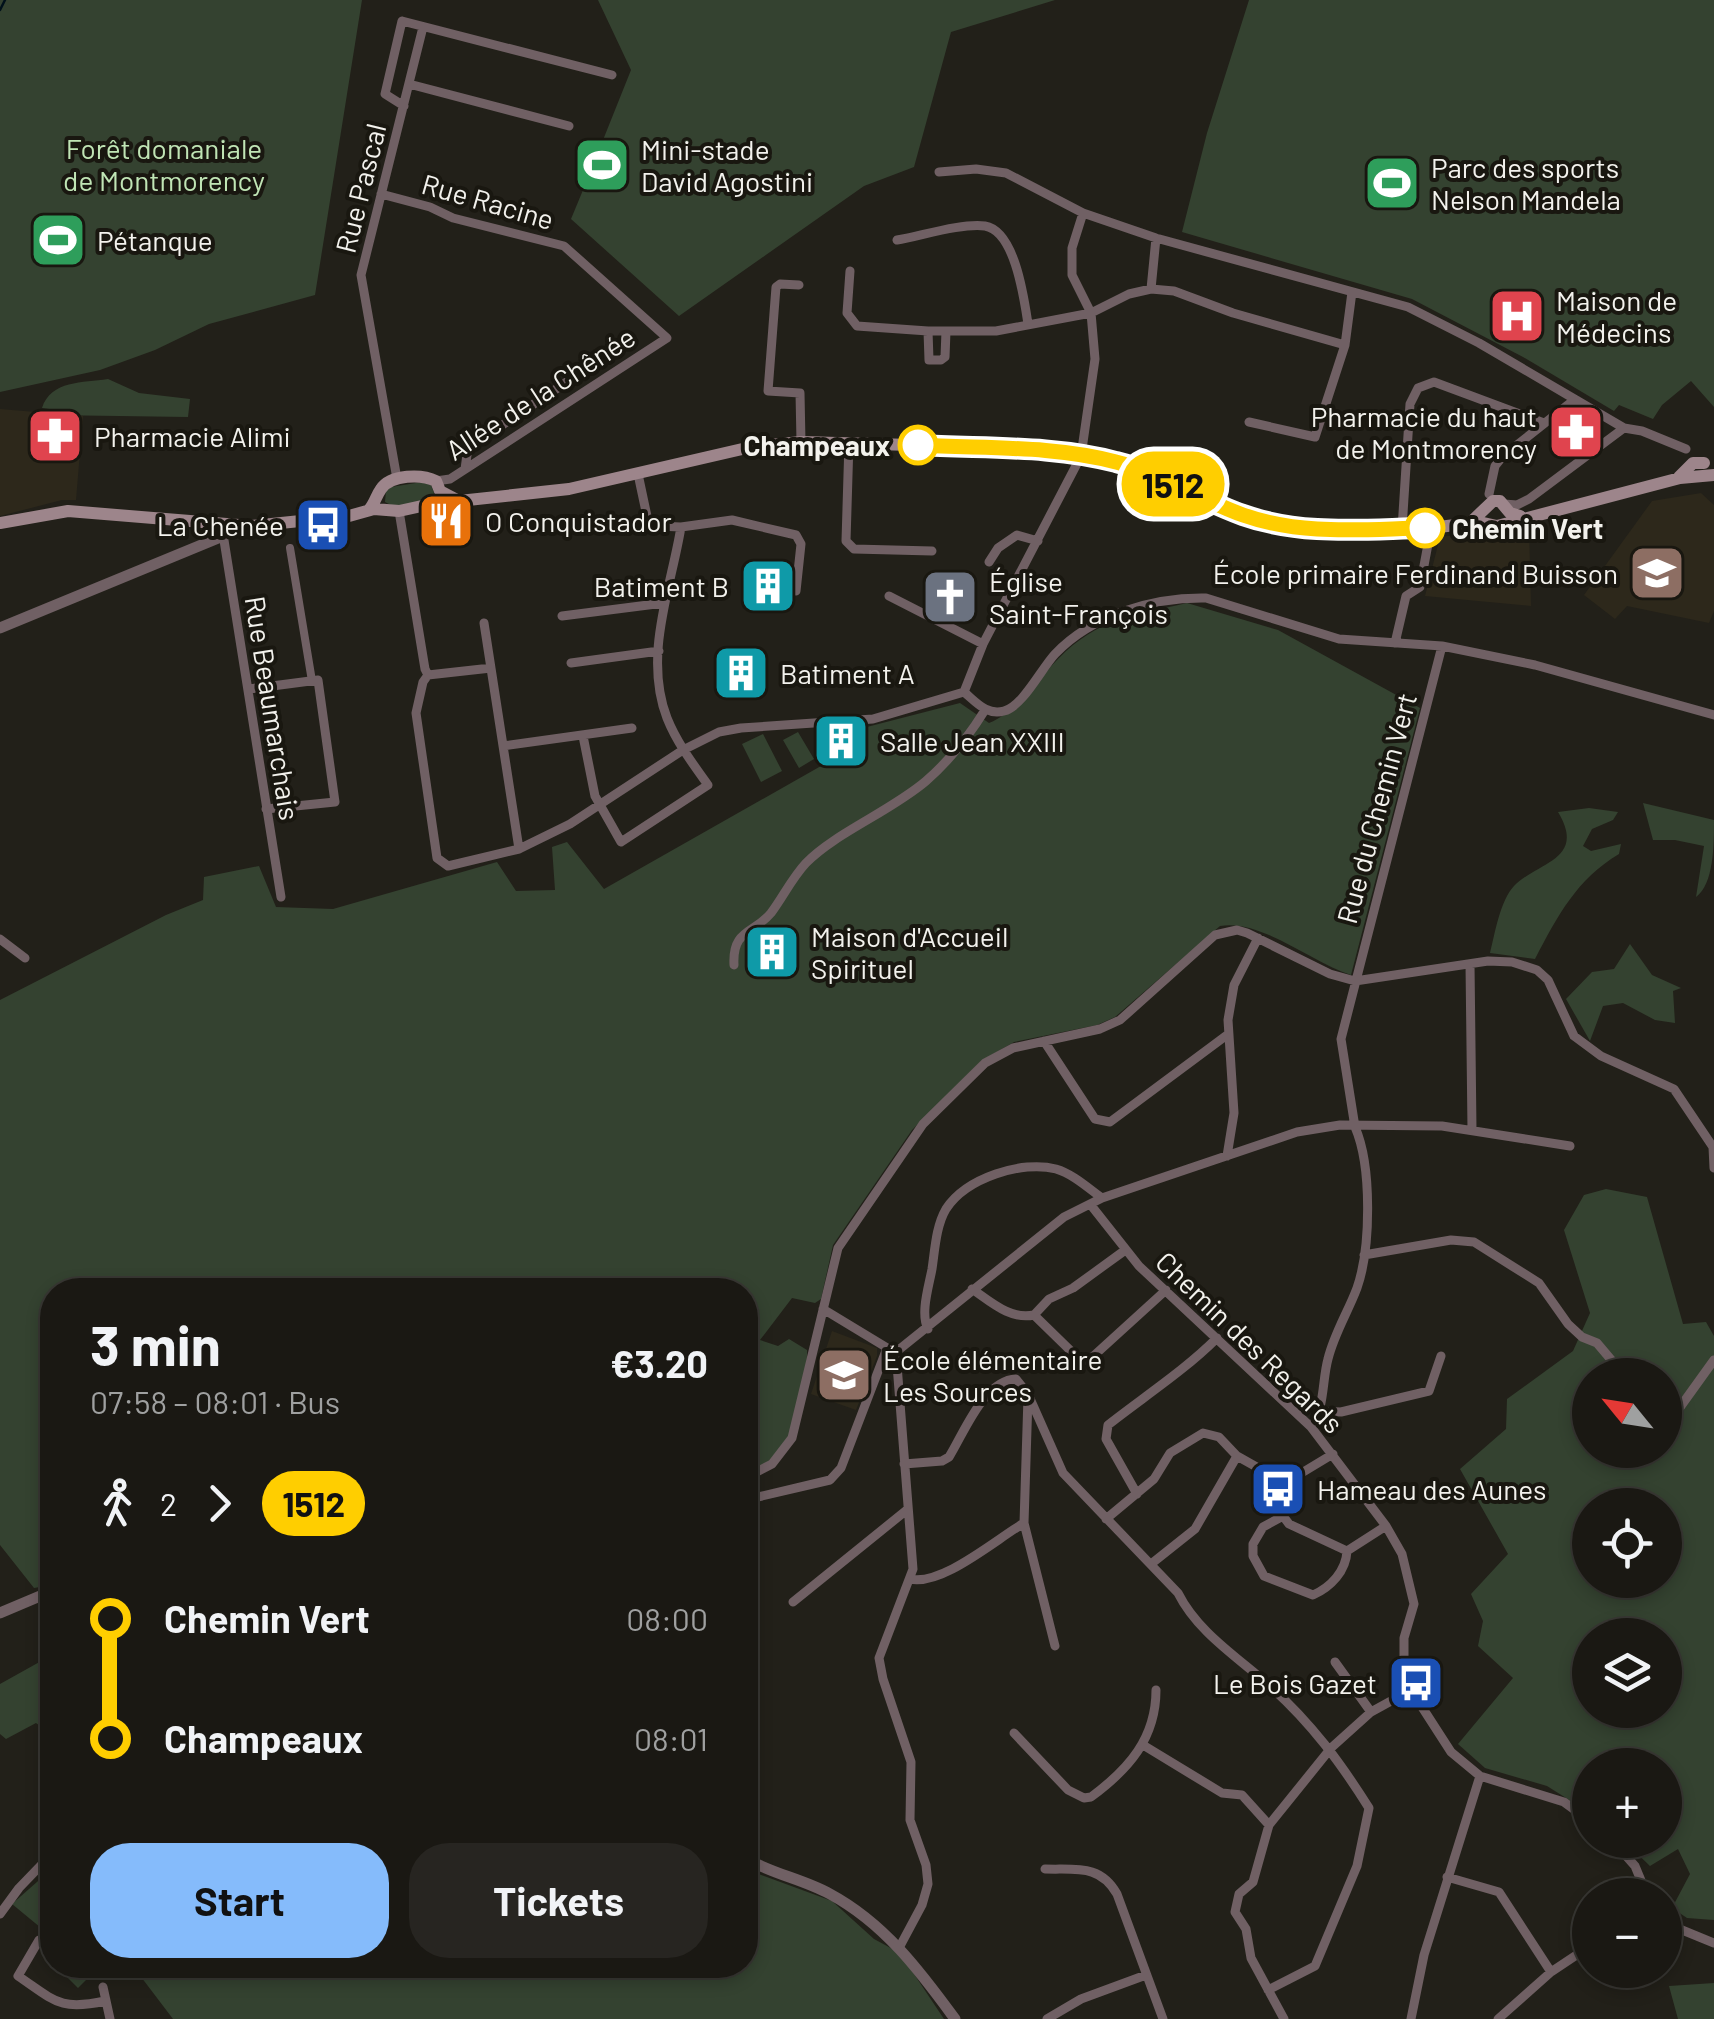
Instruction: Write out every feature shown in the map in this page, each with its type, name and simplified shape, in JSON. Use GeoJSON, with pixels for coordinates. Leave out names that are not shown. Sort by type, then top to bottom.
{"type":"FeatureCollection","features":[{"type":"Feature","properties":{"kind":"main road"},"geometry":{"type":"LineString","coordinates":[[0,524],[68,511],[195,522],[221,533],[246,526],[349,516],[369,510],[569,489],[751,446],[801,442],[1082,456],[1129,466],[1272,524],[1323,530],[1488,523],[1483,515],[1496,506]]}},
{"type":"Feature","properties":{"kind":"main road"},"geometry":{"type":"LineString","coordinates":[[1496,506],[1523,517],[1701,470]]}},
{"type":"Feature","properties":{"kind":"main road"},"geometry":{"type":"LineString","coordinates":[[369,510],[385,485],[422,476],[441,485],[461,502]]}},
{"type":"Feature","properties":{"kind":"main road"},"geometry":{"type":"LineString","coordinates":[[430,504],[441,485]]}},
{"type":"Feature","properties":{"kind":"main road"},"geometry":{"type":"LineString","coordinates":[[378,496],[380,505],[393,510]]}},
{"type":"Feature","properties":{"kind":"main road"},"geometry":{"type":"LineString","coordinates":[[1469,524],[1496,506]]}},
{"type":"Feature","properties":{"kind":"street"},"geometry":{"type":"LineString","coordinates":[[404,106],[385,94],[402,21],[612,75]]}},
{"type":"Feature","properties":{"kind":"street","name":"Rue Pascal"},"geometry":{"type":"LineString","coordinates":[[397,479],[361,275],[424,27]]}},
{"type":"Feature","properties":{"kind":"street"},"geometry":{"type":"LineString","coordinates":[[409,84],[569,126]]}},
{"type":"Feature","properties":{"kind":"street"},"geometry":{"type":"LineString","coordinates":[[939,172],[976,169],[1006,174],[1084,213],[1156,238],[1408,307],[1479,343],[1624,428],[1686,449],[1701,470]]}},
{"type":"Feature","properties":{"kind":"street","name":"Rue Racine"},"geometry":{"type":"LineString","coordinates":[[381,194],[453,218],[564,246],[667,338]]}},
{"type":"Feature","properties":{"kind":"street"},"geometry":{"type":"LineString","coordinates":[[964,692],[984,644],[1082,456],[1095,360],[1091,313],[1072,274],[1072,248],[1084,213]]}},
{"type":"Feature","properties":{"kind":"street"},"geometry":{"type":"LineString","coordinates":[[897,240],[972,227],[997,230],[1008,241],[1028,324]]}},
{"type":"Feature","properties":{"kind":"street"},"geometry":{"type":"LineString","coordinates":[[1152,290],[1156,238]]}},
{"type":"Feature","properties":{"kind":"street"},"geometry":{"type":"LineString","coordinates":[[850,271],[847,314],[858,326],[996,331],[1091,313],[1129,294],[1152,290],[1174,291],[1233,313],[1345,345]]}},
{"type":"Feature","properties":{"kind":"street"},"geometry":{"type":"LineString","coordinates":[[798,285],[776,287],[768,391],[800,393],[801,442]]}},
{"type":"Feature","properties":{"kind":"street"},"geometry":{"type":"LineString","coordinates":[[1249,422],[1316,437],[1345,345],[1352,292]]}},
{"type":"Feature","properties":{"kind":"street"},"geometry":{"type":"LineString","coordinates":[[928,331],[926,356],[929,360],[941,360],[945,357],[946,331]]}},
{"type":"Feature","properties":{"kind":"street","name":"Allée de la Chênée"},"geometry":{"type":"LineString","coordinates":[[441,485],[667,338]]}},
{"type":"Feature","properties":{"kind":"street"},"geometry":{"type":"LineString","coordinates":[[465,469],[468,448],[601,359]]}},
{"type":"Feature","properties":{"kind":"street"},"geometry":{"type":"LineString","coordinates":[[1402,529],[1410,404],[1426,382],[1544,423]]}},
{"type":"Feature","properties":{"kind":"street"},"geometry":{"type":"LineString","coordinates":[[1574,400],[1495,466],[1496,506],[1517,505],[1530,499],[1624,428]]}},
{"type":"Feature","properties":{"kind":"street"},"geometry":{"type":"LineString","coordinates":[[848,442],[846,541],[854,549],[932,550]]}},
{"type":"Feature","properties":{"kind":"street"},"geometry":{"type":"LineString","coordinates":[[638,474],[648,521],[657,526],[732,520],[796,535],[801,544],[796,591]]}},
{"type":"Feature","properties":{"kind":"street"},"geometry":{"type":"LineString","coordinates":[[393,510],[428,675]]}},
{"type":"Feature","properties":{"kind":"street"},"geometry":{"type":"LineString","coordinates":[[195,522],[200,546]]}},
{"type":"Feature","properties":{"kind":"street"},"geometry":{"type":"LineString","coordinates":[[584,736],[598,806],[621,842],[708,785],[683,750],[667,718],[658,686],[664,604],[682,526]]}},
{"type":"Feature","properties":{"kind":"street"},"geometry":{"type":"LineString","coordinates":[[1395,643],[1406,596],[1420,587],[1431,528]]}},
{"type":"Feature","properties":{"kind":"street"},"geometry":{"type":"LineString","coordinates":[[0,628],[200,546],[221,533]]}},
{"type":"Feature","properties":{"kind":"street","name":"Rue Beaumarchais"},"geometry":{"type":"LineString","coordinates":[[221,533],[282,897]]}},
{"type":"Feature","properties":{"kind":"street"},"geometry":{"type":"LineString","coordinates":[[989,562],[998,548],[1016,535],[1038,541]]}},
{"type":"Feature","properties":{"kind":"street"},"geometry":{"type":"LineString","coordinates":[[290,548],[312,681]]}},
{"type":"Feature","properties":{"kind":"street"},"geometry":{"type":"LineString","coordinates":[[889,596],[984,644]]}},
{"type":"Feature","properties":{"kind":"street"},"geometry":{"type":"LineString","coordinates":[[964,692],[985,710],[1000,712],[1017,704],[1056,653],[1091,625],[1125,611],[1187,598],[1206,598],[1339,639],[1442,646],[1535,665],[1714,715]]}},
{"type":"Feature","properties":{"kind":"street"},"geometry":{"type":"LineString","coordinates":[[562,616],[664,604]]}},
{"type":"Feature","properties":{"kind":"street"},"geometry":{"type":"LineString","coordinates":[[484,623],[520,849]]}},
{"type":"Feature","properties":{"kind":"street","name":"Rue du Chemin Vert"},"geometry":{"type":"LineString","coordinates":[[1311,1426],[1318,1411],[1327,1361],[1356,1288],[1364,1255],[1367,1200],[1342,1039],[1442,646]]}},
{"type":"Feature","properties":{"kind":"street"},"geometry":{"type":"LineString","coordinates":[[571,663],[659,651]]}},
{"type":"Feature","properties":{"kind":"street"},"geometry":{"type":"LineString","coordinates":[[491,668],[428,675],[416,713],[438,858],[448,866],[520,849],[598,806],[683,750],[730,730],[874,719],[964,692]]}},
{"type":"Feature","properties":{"kind":"street"},"geometry":{"type":"LineString","coordinates":[[249,689],[318,680],[335,802],[266,809]]}},
{"type":"Feature","properties":{"kind":"street"},"geometry":{"type":"LineString","coordinates":[[734,965],[741,934],[768,917],[807,862],[894,806],[929,778],[970,736],[985,710]]}},
{"type":"Feature","properties":{"kind":"street"},"geometry":{"type":"LineString","coordinates":[[503,746],[632,728]]}},
{"type":"Feature","properties":{"kind":"street"},"geometry":{"type":"LineString","coordinates":[[758,1471],[772,1464],[792,1438],[838,1248],[923,1124],[985,1063],[1014,1048],[1100,1029],[1120,1020],[1216,935],[1237,930],[1355,982],[1470,964],[1512,962],[1537,970],[1548,980],[1574,1036],[1601,1056],[1674,1089],[1714,1147],[1714,1168]]}},
{"type":"Feature","properties":{"kind":"street"},"geometry":{"type":"LineString","coordinates":[[1227,1156],[1234,1113],[1227,1035],[1234,985],[1258,938]]}},
{"type":"Feature","properties":{"kind":"street"},"geometry":{"type":"LineString","coordinates":[[0,939],[25,958]]}},
{"type":"Feature","properties":{"kind":"street"},"geometry":{"type":"LineString","coordinates":[[1470,964],[1472,1129]]}},
{"type":"Feature","properties":{"kind":"street"},"geometry":{"type":"LineString","coordinates":[[1044,1041],[1095,1119],[1110,1122],[1227,1035]]}},
{"type":"Feature","properties":{"kind":"street"},"geometry":{"type":"LineString","coordinates":[[758,1497],[830,1480],[841,1468],[891,1350],[928,1329],[1045,1230],[1102,1198],[1298,1132],[1340,1126],[1472,1129],[1570,1146]]}},
{"type":"Feature","properties":{"kind":"street"},"geometry":{"type":"LineString","coordinates":[[928,1329],[924,1322],[940,1222],[954,1199],[976,1182],[1036,1166],[1060,1170],[1102,1198]]}},
{"type":"Feature","properties":{"kind":"street","name":"Chemin des Regards"},"geometry":{"type":"LineString","coordinates":[[1090,1204],[1124,1251],[1311,1426],[1386,1526],[1402,1554],[1414,1604],[1404,1638],[1404,1664],[1411,1690],[1451,1752],[1480,1776],[1572,1808]]}},
{"type":"Feature","properties":{"kind":"street"},"geometry":{"type":"LineString","coordinates":[[1364,1255],[1451,1240],[1474,1242],[1539,1283],[1568,1324],[1597,1344],[1609,1358]]}},
{"type":"Feature","properties":{"kind":"street"},"geometry":{"type":"LineString","coordinates":[[972,1290],[1006,1312],[1024,1317],[1034,1315],[1048,1300],[1073,1288],[1124,1251]]}},
{"type":"Feature","properties":{"kind":"street"},"geometry":{"type":"LineString","coordinates":[[1034,1315],[1081,1360],[1096,1357],[1166,1290]]}},
{"type":"Feature","properties":{"kind":"street"},"geometry":{"type":"LineString","coordinates":[[823,1310],[891,1350]]}},
{"type":"Feature","properties":{"kind":"street"},"geometry":{"type":"LineString","coordinates":[[1137,1494],[1106,1439],[1108,1425],[1192,1363],[1218,1338]]}},
{"type":"Feature","properties":{"kind":"street"},"geometry":{"type":"LineString","coordinates":[[891,1350],[913,1569],[879,1658],[911,1762],[910,1820],[927,1874],[922,1906],[894,1944]]}},
{"type":"Feature","properties":{"kind":"street"},"geometry":{"type":"LineString","coordinates":[[1318,1411],[1341,1412],[1429,1390],[1441,1356]]}},
{"type":"Feature","properties":{"kind":"street"},"geometry":{"type":"LineString","coordinates":[[1682,1405],[1714,1360]]}},
{"type":"Feature","properties":{"kind":"street"},"geometry":{"type":"LineString","coordinates":[[904,1464],[942,1461],[949,1456],[989,1393],[1006,1380],[1016,1380],[1028,1394],[1063,1473],[1152,1564],[1178,1593],[1187,1610],[1224,1648],[1268,1684],[1331,1748],[1369,1808],[1357,1866],[1315,1966],[1268,1990]]}},
{"type":"Feature","properties":{"kind":"street"},"geometry":{"type":"LineString","coordinates":[[1028,1394],[1024,1523],[1054,1646]]}},
{"type":"Feature","properties":{"kind":"street"},"geometry":{"type":"LineString","coordinates":[[1106,1519],[1154,1479],[1170,1453],[1203,1434],[1219,1438],[1237,1456],[1285,1482]]}},
{"type":"Feature","properties":{"kind":"street"},"geometry":{"type":"LineString","coordinates":[[1285,1482],[1334,1454]]}},
{"type":"Feature","properties":{"kind":"street"},"geometry":{"type":"LineString","coordinates":[[1152,1564],[1195,1529],[1237,1456]]}},
{"type":"Feature","properties":{"kind":"street"},"geometry":{"type":"LineString","coordinates":[[1285,1482],[1283,1516],[1289,1524],[1347,1551]]}},
{"type":"Feature","properties":{"kind":"street"},"geometry":{"type":"LineString","coordinates":[[792,1602],[908,1509]]}},
{"type":"Feature","properties":{"kind":"street"},"geometry":{"type":"LineString","coordinates":[[1283,1516],[1263,1527],[1253,1544],[1253,1556],[1264,1576],[1313,1595],[1325,1590],[1340,1572],[1347,1551],[1386,1526]]}},
{"type":"Feature","properties":{"kind":"street"},"geometry":{"type":"LineString","coordinates":[[910,1579],[923,1582],[966,1561],[1024,1523]]}},
{"type":"Feature","properties":{"kind":"street"},"geometry":{"type":"LineString","coordinates":[[0,1612],[40,1595]]}},
{"type":"Feature","properties":{"kind":"street"},"geometry":{"type":"LineString","coordinates":[[1335,1662],[1371,1712]]}},
{"type":"Feature","properties":{"kind":"street"},"geometry":{"type":"LineString","coordinates":[[1014,1733],[1068,1790],[1084,1798],[1091,1796],[1116,1776],[1143,1744],[1156,1714],[1156,1690]]}},
{"type":"Feature","properties":{"kind":"street"},"geometry":{"type":"LineString","coordinates":[[1284,2019],[1251,1958],[1246,1929],[1235,1912],[1238,1894],[1253,1882],[1270,1825],[1331,1748],[1371,1712],[1411,1690]]}},
{"type":"Feature","properties":{"kind":"street"},"geometry":{"type":"LineString","coordinates":[[1143,1744],[1222,1793],[1242,1795],[1270,1825]]}},
{"type":"Feature","properties":{"kind":"street"},"geometry":{"type":"LineString","coordinates":[[1411,2019],[1446,1877],[1480,1776]]}},
{"type":"Feature","properties":{"kind":"street"},"geometry":{"type":"LineString","coordinates":[[758,1866],[840,1900],[894,1944],[956,2019]]}},
{"type":"Feature","properties":{"kind":"street"},"geometry":{"type":"LineString","coordinates":[[1045,1869],[1091,1871],[1109,1879],[1162,2019]]}},
{"type":"Feature","properties":{"kind":"street"},"geometry":{"type":"LineString","coordinates":[[0,1914],[19,1888],[40,1870]]}},
{"type":"Feature","properties":{"kind":"street"},"geometry":{"type":"LineString","coordinates":[[1446,1877],[1498,1892],[1551,1972]]}},
{"type":"Feature","properties":{"kind":"street"},"geometry":{"type":"LineString","coordinates":[[1682,1930],[1714,1943]]}},
{"type":"Feature","properties":{"kind":"street"},"geometry":{"type":"LineString","coordinates":[[39,1940],[18,1976],[61,2004],[77,2008],[106,2001]]}},
{"type":"Feature","properties":{"kind":"street"},"geometry":{"type":"LineString","coordinates":[[1498,2019],[1572,1958]]}},
{"type":"Feature","properties":{"kind":"street"},"geometry":{"type":"LineString","coordinates":[[1048,2019],[1081,1999],[1146,1976]]}},
{"type":"Feature","properties":{"kind":"street"},"geometry":{"type":"LineString","coordinates":[[103,1987],[110,2019]]}},
{"type":"Feature","properties":{"kind":"street"},"geometry":{"type":"LineString","coordinates":[[70,2019],[77,2008]]}},
{"type":"Feature","properties":{"kind":"shaded area"},"geometry":{"type":"Polygon","coordinates":[[[0,409],[83,416],[76,500],[0,516],[0,409]]]}},
{"type":"Feature","properties":{"kind":"shaded area","name":"École primaire Ferdinand Buisson"},"geometry":{"type":"Polygon","coordinates":[[[1701,493],[1714,505],[1714,611],[1709,623],[1627,606],[1615,619],[1584,595],[1652,501],[1701,493]]]}},
{"type":"Feature","properties":{"kind":"shaded area"},"geometry":{"type":"Polygon","coordinates":[[[1529,526],[1531,606],[1425,596],[1440,537],[1529,526]]]}},
{"type":"Feature","properties":{"kind":"shaded area","name":"École élémentaire Les Sources"},"geometry":{"type":"Polygon","coordinates":[[[832,1331],[877,1348],[856,1410],[811,1394],[832,1331]]]}},
{"type":"Feature","properties":{"kind":"green space","name":"Forêt domaniale de Montmorency"},"geometry":{"type":"Polygon","coordinates":[[[0,0],[362,0],[315,295],[209,324],[100,370],[0,392],[0,0]]]}},
{"type":"Feature","properties":{"kind":"green space"},"geometry":{"type":"Polygon","coordinates":[[[598,0],[1055,0],[951,32],[914,167],[864,186],[679,316],[571,219],[588,178],[575,176],[578,149],[599,150],[631,70],[598,0]]]}},
{"type":"Feature","properties":{"kind":"green space","name":"Parc des sports Nelson Mandela"},"geometry":{"type":"Polygon","coordinates":[[[1249,0],[1714,0],[1714,407],[1691,381],[1662,405],[1653,419],[1619,405],[1614,411],[1523,357],[1412,299],[1182,232],[1207,133],[1249,0]]]}},
{"type":"Feature","properties":{"kind":"green space"},"geometry":{"type":"Polygon","coordinates":[[[108,379],[139,393],[190,399],[188,417],[49,415],[49,409],[42,408],[46,399],[60,388],[108,379]]]}},
{"type":"Feature","properties":{"kind":"green space"},"geometry":{"type":"Polygon","coordinates":[[[422,482],[431,485],[431,500],[395,507],[385,502],[386,491],[391,487],[422,482]]]}},
{"type":"Feature","properties":{"kind":"green space"},"geometry":{"type":"Polygon","coordinates":[[[1187,603],[1278,630],[1420,708],[1351,975],[1269,935],[1220,926],[1115,1017],[1097,1025],[1014,1042],[981,1061],[912,1130],[833,1245],[821,1299],[815,1303],[792,1298],[760,1340],[778,1346],[789,1339],[807,1350],[807,1362],[798,1410],[787,1441],[781,1454],[758,1470],[758,1278],[40,1278],[40,1587],[34,1588],[0,1545],[0,1000],[203,900],[204,877],[259,866],[276,907],[333,909],[497,862],[516,891],[555,890],[552,847],[567,842],[604,889],[858,745],[859,729],[960,703],[989,723],[1018,703],[1073,645],[1102,626],[1187,603]]]}},
{"type":"Feature","properties":{"kind":"green space"},"geometry":{"type":"Polygon","coordinates":[[[798,732],[814,759],[799,768],[783,740],[798,732]]]}},
{"type":"Feature","properties":{"kind":"green space"},"geometry":{"type":"Polygon","coordinates":[[[763,734],[782,771],[761,782],[742,744],[763,734]]]}},
{"type":"Feature","properties":{"kind":"green space"},"geometry":{"type":"Polygon","coordinates":[[[1643,803],[1714,820],[1710,874],[1696,897],[1704,846],[1653,840],[1643,803]]]}},
{"type":"Feature","properties":{"kind":"green space"},"geometry":{"type":"Polygon","coordinates":[[[1589,808],[1618,812],[1613,820],[1592,829],[1583,846],[1591,851],[1621,844],[1619,854],[1580,887],[1535,959],[1490,953],[1509,892],[1563,850],[1567,840],[1558,812],[1589,808]]]}},
{"type":"Feature","properties":{"kind":"green space"},"geometry":{"type":"Polygon","coordinates":[[[1630,944],[1652,975],[1681,988],[1673,991],[1675,1023],[1655,1020],[1623,1003],[1603,1006],[1590,1041],[1566,999],[1592,972],[1614,969],[1630,944]]]}},
{"type":"Feature","properties":{"kind":"green space"},"geometry":{"type":"Polygon","coordinates":[[[1606,1189],[1647,1197],[1683,1324],[1706,1322],[1714,1336],[1714,1920],[1682,1915],[1682,1889],[1690,1874],[1682,1857],[1682,1748],[1572,1748],[1572,1802],[1547,1786],[1485,1768],[1458,1744],[1513,1678],[1478,1646],[1483,1621],[1471,1594],[1508,1554],[1460,1469],[1506,1429],[1507,1399],[1573,1351],[1590,1313],[1564,1230],[1584,1195],[1606,1189]]]}},
{"type":"Feature","properties":{"kind":"green space"},"geometry":{"type":"Polygon","coordinates":[[[40,1662],[40,1726],[36,1723],[6,1739],[0,1734],[0,1684],[40,1662]]]}},
{"type":"Feature","properties":{"kind":"green space"},"geometry":{"type":"Polygon","coordinates":[[[1642,1858],[1663,1858],[1650,1866],[1642,1858]]]}},
{"type":"Feature","properties":{"kind":"green space"},"geometry":{"type":"Polygon","coordinates":[[[758,1874],[832,1901],[874,1939],[900,1953],[944,2019],[173,2019],[142,1978],[758,1978],[758,1874]]]}},
{"type":"Feature","properties":{"kind":"green space"},"geometry":{"type":"Polygon","coordinates":[[[40,1879],[40,1927],[12,1904],[40,1879]]]}},
{"type":"Feature","properties":{"kind":"green space"},"geometry":{"type":"Polygon","coordinates":[[[68,1978],[88,1978],[78,1988],[68,1978]]]}},
{"type":"Feature","properties":{"kind":"green space"},"geometry":{"type":"Polygon","coordinates":[[[1714,1983],[1714,2019],[1678,2019],[1670,1988],[1714,1983]]]}},
{"type":"Feature","properties":{"kind":"waterway"},"geometry":{"type":"LineString","coordinates":[[0,10],[5,0]]}},
{"type":"Feature","properties":{"kind":"bus line","name":"1512"},"geometry":{"type":"LineString","coordinates":[[918,445],[1110,460],[1272,524],[1323,530],[1425,528]]}},
{"type":"Feature","properties":{"kind":"place","name":"Mini-stade David Agostini"},"geometry":{"type":"Point","coordinates":[602,165]}},
{"type":"Feature","properties":{"kind":"place","name":"Parc des sports Nelson Mandela"},"geometry":{"type":"Point","coordinates":[1392,183]}},
{"type":"Feature","properties":{"kind":"place","name":"Pétanque"},"geometry":{"type":"Point","coordinates":[58,240]}},
{"type":"Feature","properties":{"kind":"place","name":"Maison de Médecins"},"geometry":{"type":"Point","coordinates":[1517,316]}},
{"type":"Feature","properties":{"kind":"place","name":"Pharmacie du haut de Montmorency"},"geometry":{"type":"Point","coordinates":[1576,432]}},
{"type":"Feature","properties":{"kind":"place","name":"Pharmacie Alimi"},"geometry":{"type":"Point","coordinates":[55,436]}},
{"type":"Feature","properties":{"kind":"place","name":"Champeaux"},"geometry":{"type":"Point","coordinates":[918,445]}},
{"type":"Feature","properties":{"kind":"place","name":"O Conquistador"},"geometry":{"type":"Point","coordinates":[446,521]}},
{"type":"Feature","properties":{"kind":"place","name":"La Chenée"},"geometry":{"type":"Point","coordinates":[323,525]}},
{"type":"Feature","properties":{"kind":"place","name":"Chemin Vert"},"geometry":{"type":"Point","coordinates":[1425,528]}},
{"type":"Feature","properties":{"kind":"place","name":"École primaire Ferdinand Buisson"},"geometry":{"type":"Point","coordinates":[1657,573]}},
{"type":"Feature","properties":{"kind":"place","name":"Batiment B"},"geometry":{"type":"Point","coordinates":[768,586]}},
{"type":"Feature","properties":{"kind":"place","name":"Église Saint-François"},"geometry":{"type":"Point","coordinates":[950,597]}},
{"type":"Feature","properties":{"kind":"place","name":"Batiment A"},"geometry":{"type":"Point","coordinates":[741,673]}},
{"type":"Feature","properties":{"kind":"place","name":"Salle Jean XXIII"},"geometry":{"type":"Point","coordinates":[841,741]}},
{"type":"Feature","properties":{"kind":"place","name":"Maison d'Accueil Spirituel"},"geometry":{"type":"Point","coordinates":[772,952]}},
{"type":"Feature","properties":{"kind":"place","name":"École élémentaire Les Sources"},"geometry":{"type":"Point","coordinates":[844,1375]}},
{"type":"Feature","properties":{"kind":"place","name":"Hameau des Aunes"},"geometry":{"type":"Point","coordinates":[1278,1489]}},
{"type":"Feature","properties":{"kind":"place","name":"Le Bois Gazet"},"geometry":{"type":"Point","coordinates":[1416,1683]}}]}
